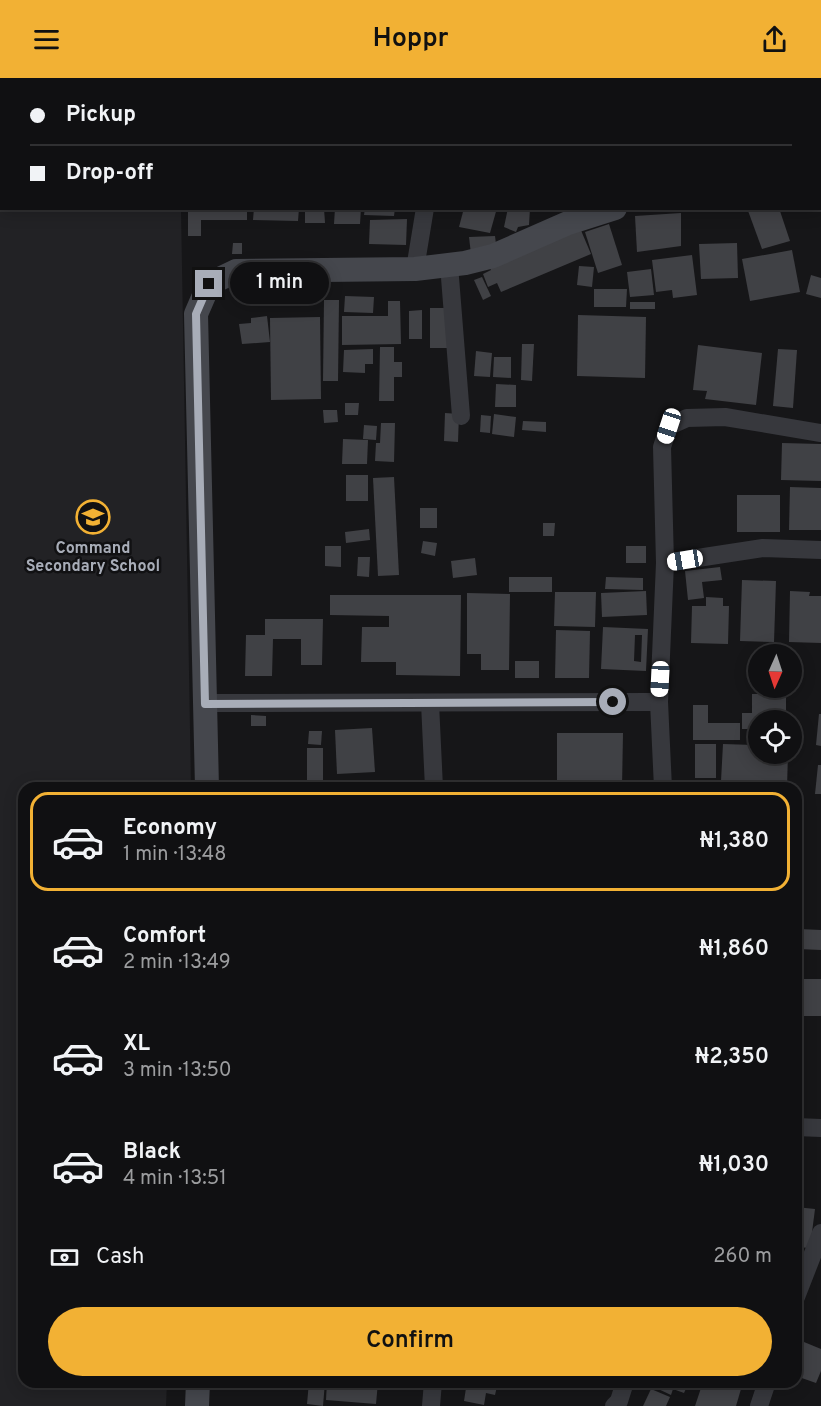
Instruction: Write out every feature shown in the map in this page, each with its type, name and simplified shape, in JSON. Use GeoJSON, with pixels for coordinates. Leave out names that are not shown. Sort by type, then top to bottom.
{"type":"FeatureCollection","features":[{"type":"Feature","properties":{"kind":"street"},"geometry":{"type":"LineString","coordinates":[[415,269],[425,210]]}},
{"type":"Feature","properties":{"kind":"street"},"geometry":{"type":"LineString","coordinates":[[207,782],[196,314],[209,284],[236,271],[415,269],[449,265],[493,256],[573,216],[604,210]]}},
{"type":"Feature","properties":{"kind":"street"},"geometry":{"type":"LineString","coordinates":[[449,265],[461,416]]}},
{"type":"Feature","properties":{"kind":"street"},"geometry":{"type":"LineString","coordinates":[[663,782],[659,702],[665,563],[662,447],[669,426],[687,418],[725,417],[821,433]]}},
{"type":"Feature","properties":{"kind":"street"},"geometry":{"type":"LineString","coordinates":[[665,563],[763,548],[821,550]]}},
{"type":"Feature","properties":{"kind":"street"},"geometry":{"type":"LineString","coordinates":[[205,704],[659,702]]}},
{"type":"Feature","properties":{"kind":"street"},"geometry":{"type":"LineString","coordinates":[[430,703],[434,782]]}},
{"type":"Feature","properties":{"kind":"street"},"geometry":{"type":"LineString","coordinates":[[802,1127],[821,1128]]}},
{"type":"Feature","properties":{"kind":"street"},"geometry":{"type":"LineString","coordinates":[[802,1282],[821,1233]]}},
{"type":"Feature","properties":{"kind":"street"},"geometry":{"type":"LineString","coordinates":[[431,1406],[432,1388]]}},
{"type":"Feature","properties":{"kind":"street"},"geometry":{"type":"LineString","coordinates":[[614,1406],[619,1401],[623,1388]]}},
{"type":"Feature","properties":{"kind":"street"},"geometry":{"type":"LineString","coordinates":[[759,1406],[765,1388]]}},
{"type":"Feature","properties":{"kind":"shaded area","name":"Command Secondary School"},"geometry":{"type":"Polygon","coordinates":[[[0,210],[181,210],[191,782],[18,782],[18,1388],[167,1388],[166,1406],[0,1406],[0,210]]]}},
{"type":"Feature","properties":{"kind":"building"},"geometry":{"type":"Polygon","coordinates":[[[188,210],[247,210],[247,220],[201,220],[201,236],[188,236],[188,210]]]}},
{"type":"Feature","properties":{"kind":"building"},"geometry":{"type":"Polygon","coordinates":[[[254,210],[299,210],[298,221],[253,220],[254,210]]]}},
{"type":"Feature","properties":{"kind":"building"},"geometry":{"type":"Polygon","coordinates":[[[305,210],[324,210],[325,223],[305,223],[305,210]]]}},
{"type":"Feature","properties":{"kind":"building"},"geometry":{"type":"Polygon","coordinates":[[[335,210],[361,210],[360,224],[334,224],[335,210]]]}},
{"type":"Feature","properties":{"kind":"building"},"geometry":{"type":"Polygon","coordinates":[[[365,210],[395,210],[394,216],[364,215],[365,210]]]}},
{"type":"Feature","properties":{"kind":"building"},"geometry":{"type":"Polygon","coordinates":[[[463,210],[496,210],[490,233],[459,227],[463,210]]]}},
{"type":"Feature","properties":{"kind":"building"},"geometry":{"type":"Polygon","coordinates":[[[508,210],[530,210],[529,225],[518,227],[516,232],[504,227],[508,210]]]}},
{"type":"Feature","properties":{"kind":"building"},"geometry":{"type":"Polygon","coordinates":[[[748,210],[780,210],[790,241],[762,249],[748,210]]]}},
{"type":"Feature","properties":{"kind":"building"},"geometry":{"type":"Polygon","coordinates":[[[681,213],[681,246],[637,252],[635,216],[681,213]]]}},
{"type":"Feature","properties":{"kind":"building"},"geometry":{"type":"Polygon","coordinates":[[[407,219],[406,245],[369,244],[370,220],[407,219]]]}},
{"type":"Feature","properties":{"kind":"building"},"geometry":{"type":"Polygon","coordinates":[[[609,224],[622,265],[598,273],[585,232],[609,224]]]}},
{"type":"Feature","properties":{"kind":"building"},"geometry":{"type":"Polygon","coordinates":[[[580,228],[591,254],[501,292],[497,283],[488,287],[483,274],[491,270],[489,266],[580,228]]]}},
{"type":"Feature","properties":{"kind":"building"},"geometry":{"type":"Polygon","coordinates":[[[495,236],[497,252],[471,254],[469,237],[495,236]]]}},
{"type":"Feature","properties":{"kind":"building"},"geometry":{"type":"Polygon","coordinates":[[[233,243],[242,243],[242,254],[232,254],[233,243]]]}},
{"type":"Feature","properties":{"kind":"building"},"geometry":{"type":"Polygon","coordinates":[[[737,243],[738,278],[701,279],[699,244],[737,243]]]}},
{"type":"Feature","properties":{"kind":"building"},"geometry":{"type":"Polygon","coordinates":[[[792,250],[800,292],[750,301],[742,259],[792,250]]]}},
{"type":"Feature","properties":{"kind":"building"},"geometry":{"type":"Polygon","coordinates":[[[692,255],[697,295],[673,298],[672,290],[656,292],[652,260],[692,255]]]}},
{"type":"Feature","properties":{"kind":"building"},"geometry":{"type":"Polygon","coordinates":[[[579,266],[594,267],[592,287],[577,285],[579,266]]]}},
{"type":"Feature","properties":{"kind":"building"},"geometry":{"type":"Polygon","coordinates":[[[651,269],[654,295],[630,297],[627,272],[651,269]]]}},
{"type":"Feature","properties":{"kind":"building"},"geometry":{"type":"Polygon","coordinates":[[[811,275],[821,278],[821,298],[806,294],[811,275]]]}},
{"type":"Feature","properties":{"kind":"building"},"geometry":{"type":"Polygon","coordinates":[[[482,277],[491,296],[483,300],[474,280],[482,277]]]}},
{"type":"Feature","properties":{"kind":"building"},"geometry":{"type":"Polygon","coordinates":[[[594,289],[627,289],[626,307],[594,307],[594,289]]]}},
{"type":"Feature","properties":{"kind":"building"},"geometry":{"type":"Polygon","coordinates":[[[345,296],[374,297],[373,313],[344,312],[345,296]]]}},
{"type":"Feature","properties":{"kind":"building"},"geometry":{"type":"Polygon","coordinates":[[[324,300],[339,300],[338,381],[323,381],[324,300]]]}},
{"type":"Feature","properties":{"kind":"building"},"geometry":{"type":"Polygon","coordinates":[[[388,301],[400,301],[401,344],[342,345],[342,316],[388,316],[388,301]]]}},
{"type":"Feature","properties":{"kind":"building"},"geometry":{"type":"Polygon","coordinates":[[[630,302],[655,302],[655,309],[630,309],[630,302]]]}},
{"type":"Feature","properties":{"kind":"building"},"geometry":{"type":"Polygon","coordinates":[[[430,308],[450,308],[449,348],[430,348],[430,308]]]}},
{"type":"Feature","properties":{"kind":"building"},"geometry":{"type":"Polygon","coordinates":[[[422,310],[422,339],[409,339],[409,311],[422,310]]]}},
{"type":"Feature","properties":{"kind":"building"},"geometry":{"type":"Polygon","coordinates":[[[578,315],[646,317],[645,378],[577,376],[578,315]]]}},
{"type":"Feature","properties":{"kind":"building"},"geometry":{"type":"Polygon","coordinates":[[[267,316],[270,342],[242,344],[239,324],[251,323],[251,318],[267,316]]]}},
{"type":"Feature","properties":{"kind":"building"},"geometry":{"type":"Polygon","coordinates":[[[320,317],[321,399],[271,400],[270,318],[320,317]]]}},
{"type":"Feature","properties":{"kind":"building"},"geometry":{"type":"Polygon","coordinates":[[[522,344],[534,344],[532,381],[521,380],[522,344]]]}},
{"type":"Feature","properties":{"kind":"building"},"geometry":{"type":"Polygon","coordinates":[[[698,345],[762,353],[756,405],[705,399],[707,391],[693,390],[698,345]]]}},
{"type":"Feature","properties":{"kind":"building"},"geometry":{"type":"Polygon","coordinates":[[[380,347],[394,347],[394,362],[402,362],[402,377],[394,377],[394,401],[379,401],[380,347]]]}},
{"type":"Feature","properties":{"kind":"building"},"geometry":{"type":"Polygon","coordinates":[[[373,349],[373,364],[365,364],[365,373],[343,372],[344,350],[373,349]]]}},
{"type":"Feature","properties":{"kind":"building"},"geometry":{"type":"Polygon","coordinates":[[[778,349],[797,350],[793,408],[773,406],[778,349]]]}},
{"type":"Feature","properties":{"kind":"building"},"geometry":{"type":"Polygon","coordinates":[[[476,351],[492,353],[490,377],[474,376],[476,351]]]}},
{"type":"Feature","properties":{"kind":"building"},"geometry":{"type":"Polygon","coordinates":[[[494,357],[511,357],[511,378],[493,377],[494,357]]]}},
{"type":"Feature","properties":{"kind":"building"},"geometry":{"type":"Polygon","coordinates":[[[496,384],[516,385],[516,407],[495,407],[496,384]]]}},
{"type":"Feature","properties":{"kind":"building"},"geometry":{"type":"Polygon","coordinates":[[[345,403],[359,403],[358,415],[345,415],[345,403]]]}},
{"type":"Feature","properties":{"kind":"building"},"geometry":{"type":"Polygon","coordinates":[[[323,410],[337,410],[338,422],[324,423],[323,410]]]}},
{"type":"Feature","properties":{"kind":"building"},"geometry":{"type":"Polygon","coordinates":[[[445,413],[459,414],[458,442],[444,441],[445,413]]]}},
{"type":"Feature","properties":{"kind":"building"},"geometry":{"type":"Polygon","coordinates":[[[494,414],[516,417],[514,437],[492,434],[494,414]]]}},
{"type":"Feature","properties":{"kind":"building"},"geometry":{"type":"Polygon","coordinates":[[[481,415],[491,416],[490,433],[480,432],[481,415]]]}},
{"type":"Feature","properties":{"kind":"building"},"geometry":{"type":"Polygon","coordinates":[[[523,421],[546,422],[546,432],[522,430],[523,421]]]}},
{"type":"Feature","properties":{"kind":"building"},"geometry":{"type":"Polygon","coordinates":[[[381,423],[395,423],[394,462],[375,461],[376,443],[380,443],[381,423]]]}},
{"type":"Feature","properties":{"kind":"building"},"geometry":{"type":"Polygon","coordinates":[[[364,425],[377,426],[376,440],[363,439],[364,425]]]}},
{"type":"Feature","properties":{"kind":"building"},"geometry":{"type":"Polygon","coordinates":[[[343,439],[368,440],[367,464],[342,464],[343,439]]]}},
{"type":"Feature","properties":{"kind":"building"},"geometry":{"type":"Polygon","coordinates":[[[782,443],[821,444],[821,481],[781,480],[782,443]]]}},
{"type":"Feature","properties":{"kind":"building"},"geometry":{"type":"Polygon","coordinates":[[[346,475],[368,475],[368,501],[346,501],[346,475]]]}},
{"type":"Feature","properties":{"kind":"building"},"geometry":{"type":"Polygon","coordinates":[[[394,477],[399,575],[378,576],[373,478],[394,477]]]}},
{"type":"Feature","properties":{"kind":"building"},"geometry":{"type":"Polygon","coordinates":[[[790,487],[821,488],[821,530],[789,530],[790,487]]]}},
{"type":"Feature","properties":{"kind":"building"},"geometry":{"type":"Polygon","coordinates":[[[737,495],[780,495],[780,532],[737,532],[737,495]]]}},
{"type":"Feature","properties":{"kind":"building"},"geometry":{"type":"Polygon","coordinates":[[[420,508],[437,508],[437,528],[420,528],[420,508]]]}},
{"type":"Feature","properties":{"kind":"building"},"geometry":{"type":"Polygon","coordinates":[[[543,523],[555,523],[554,536],[543,536],[543,523]]]}},
{"type":"Feature","properties":{"kind":"building"},"geometry":{"type":"Polygon","coordinates":[[[369,529],[370,540],[346,543],[345,532],[369,529]]]}},
{"type":"Feature","properties":{"kind":"building"},"geometry":{"type":"Polygon","coordinates":[[[423,541],[437,543],[435,556],[421,553],[423,541]]]}},
{"type":"Feature","properties":{"kind":"building"},"geometry":{"type":"Polygon","coordinates":[[[325,546],[341,546],[341,567],[325,566],[325,546]]]}},
{"type":"Feature","properties":{"kind":"building"},"geometry":{"type":"Polygon","coordinates":[[[626,546],[646,546],[646,563],[626,563],[626,546]]]}},
{"type":"Feature","properties":{"kind":"building"},"geometry":{"type":"Polygon","coordinates":[[[358,557],[370,557],[369,577],[357,576],[358,557]]]}},
{"type":"Feature","properties":{"kind":"building"},"geometry":{"type":"Polygon","coordinates":[[[475,558],[477,575],[453,578],[451,561],[475,558]]]}},
{"type":"Feature","properties":{"kind":"building"},"geometry":{"type":"Polygon","coordinates":[[[720,567],[722,580],[702,582],[704,598],[688,600],[685,571],[720,567]]]}},
{"type":"Feature","properties":{"kind":"building"},"geometry":{"type":"Polygon","coordinates":[[[509,577],[552,577],[552,592],[509,592],[509,577]]]}},
{"type":"Feature","properties":{"kind":"building"},"geometry":{"type":"Polygon","coordinates":[[[606,577],[643,578],[643,590],[605,589],[606,577]]]}},
{"type":"Feature","properties":{"kind":"building"},"geometry":{"type":"Polygon","coordinates":[[[742,580],[776,581],[774,642],[740,641],[742,580]]]}},
{"type":"Feature","properties":{"kind":"building"},"geometry":{"type":"Polygon","coordinates":[[[646,591],[647,615],[602,617],[601,593],[646,591]]]}},
{"type":"Feature","properties":{"kind":"building"},"geometry":{"type":"Polygon","coordinates":[[[790,591],[810,592],[809,596],[821,596],[821,643],[789,642],[790,591]]]}},
{"type":"Feature","properties":{"kind":"building"},"geometry":{"type":"Polygon","coordinates":[[[555,592],[596,592],[595,627],[554,626],[555,592]]]}},
{"type":"Feature","properties":{"kind":"building"},"geometry":{"type":"Polygon","coordinates":[[[467,593],[510,594],[509,670],[481,670],[481,654],[467,654],[467,593]]]}},
{"type":"Feature","properties":{"kind":"building"},"geometry":{"type":"Polygon","coordinates":[[[330,595],[461,595],[460,676],[396,675],[396,662],[361,662],[362,627],[389,627],[389,616],[330,615],[330,595]]]}},
{"type":"Feature","properties":{"kind":"building"},"geometry":{"type":"Polygon","coordinates":[[[706,597],[723,598],[723,606],[729,606],[728,644],[691,643],[692,606],[706,606],[706,597]]]}},
{"type":"Feature","properties":{"kind":"building"},"geometry":{"type":"Polygon","coordinates":[[[265,619],[323,619],[322,665],[301,665],[301,639],[273,639],[272,676],[245,676],[246,635],[265,635],[265,619]]]}},
{"type":"Feature","properties":{"kind":"building"},"geometry":{"type":"Polygon","coordinates":[[[603,627],[648,629],[646,671],[601,669],[603,627]],[[635,635],[634,661],[641,662],[642,635],[635,635]]]}},
{"type":"Feature","properties":{"kind":"building"},"geometry":{"type":"Polygon","coordinates":[[[556,630],[590,631],[589,678],[555,678],[556,630]]]}},
{"type":"Feature","properties":{"kind":"building"},"geometry":{"type":"Polygon","coordinates":[[[515,661],[539,661],[539,678],[515,678],[515,661]]]}},
{"type":"Feature","properties":{"kind":"building"},"geometry":{"type":"Polygon","coordinates":[[[752,698],[786,698],[786,710],[752,710],[752,698]]]}},
{"type":"Feature","properties":{"kind":"building"},"geometry":{"type":"Polygon","coordinates":[[[693,705],[708,705],[708,723],[740,723],[740,740],[693,740],[693,705]]]}},
{"type":"Feature","properties":{"kind":"building"},"geometry":{"type":"Polygon","coordinates":[[[742,713],[748,713],[748,729],[742,729],[742,713]]]}},
{"type":"Feature","properties":{"kind":"building"},"geometry":{"type":"Polygon","coordinates":[[[819,714],[821,714],[821,746],[816,745],[819,714]]]}},
{"type":"Feature","properties":{"kind":"building"},"geometry":{"type":"Polygon","coordinates":[[[251,715],[266,716],[266,726],[251,726],[251,715]]]}},
{"type":"Feature","properties":{"kind":"building"},"geometry":{"type":"Polygon","coordinates":[[[372,728],[375,772],[337,774],[335,730],[372,728]]]}},
{"type":"Feature","properties":{"kind":"building"},"geometry":{"type":"Polygon","coordinates":[[[309,731],[322,731],[321,745],[308,744],[309,731]]]}},
{"type":"Feature","properties":{"kind":"building"},"geometry":{"type":"Polygon","coordinates":[[[557,733],[623,733],[622,782],[557,782],[557,733]]]}},
{"type":"Feature","properties":{"kind":"building"},"geometry":{"type":"Polygon","coordinates":[[[695,744],[716,744],[716,778],[695,778],[695,744]]]}},
{"type":"Feature","properties":{"kind":"building"},"geometry":{"type":"Polygon","coordinates":[[[723,744],[748,745],[748,764],[788,764],[787,782],[721,781],[723,744]]]}},
{"type":"Feature","properties":{"kind":"building"},"geometry":{"type":"Polygon","coordinates":[[[307,748],[323,748],[323,782],[307,782],[307,748]]]}},
{"type":"Feature","properties":{"kind":"building"},"geometry":{"type":"Polygon","coordinates":[[[818,765],[821,765],[821,794],[815,794],[818,765]]]}},
{"type":"Feature","properties":{"kind":"building"},"geometry":{"type":"Polygon","coordinates":[[[802,929],[821,930],[821,950],[802,949],[802,929]]]}},
{"type":"Feature","properties":{"kind":"building"},"geometry":{"type":"Polygon","coordinates":[[[802,979],[821,979],[821,1016],[802,1016],[802,979]]]}},
{"type":"Feature","properties":{"kind":"building"},"geometry":{"type":"Polygon","coordinates":[[[802,1066],[804,1066],[803,1109],[802,1066]]]}},
{"type":"Feature","properties":{"kind":"building"},"geometry":{"type":"Polygon","coordinates":[[[802,1208],[815,1209],[810,1248],[802,1247],[802,1208]]]}},
{"type":"Feature","properties":{"kind":"building"},"geometry":{"type":"Polygon","coordinates":[[[804,1342],[821,1349],[821,1371],[816,1383],[802,1378],[804,1342]]]}},
{"type":"Feature","properties":{"kind":"building"},"geometry":{"type":"Polygon","coordinates":[[[308,1388],[324,1388],[323,1406],[307,1404],[308,1388]]]}},
{"type":"Feature","properties":{"kind":"building"},"geometry":{"type":"Polygon","coordinates":[[[327,1388],[377,1388],[376,1404],[326,1400],[327,1388]]]}},
{"type":"Feature","properties":{"kind":"building"},"geometry":{"type":"Polygon","coordinates":[[[466,1388],[497,1388],[495,1395],[486,1393],[484,1405],[464,1401],[466,1388]]]}},
{"type":"Feature","properties":{"kind":"building"},"geometry":{"type":"Polygon","coordinates":[[[656,1388],[686,1388],[684,1393],[673,1389],[671,1395],[656,1388]]]}},
{"type":"Feature","properties":{"kind":"building"},"geometry":{"type":"Polygon","coordinates":[[[701,1388],[741,1389],[736,1406],[695,1406],[701,1388]]]}},
{"type":"Feature","properties":{"kind":"building"},"geometry":{"type":"Polygon","coordinates":[[[651,1389],[670,1397],[666,1406],[643,1406],[651,1389]]]}},
{"type":"Feature","properties":{"kind":"place","name":"Command Secondary School"},"geometry":{"type":"Point","coordinates":[93,517]}},
{"type":"Feature","properties":{"kind":"route"},"geometry":{"type":"LineString","coordinates":[[209,284],[196,314],[205,704],[613,702]]}}]}
